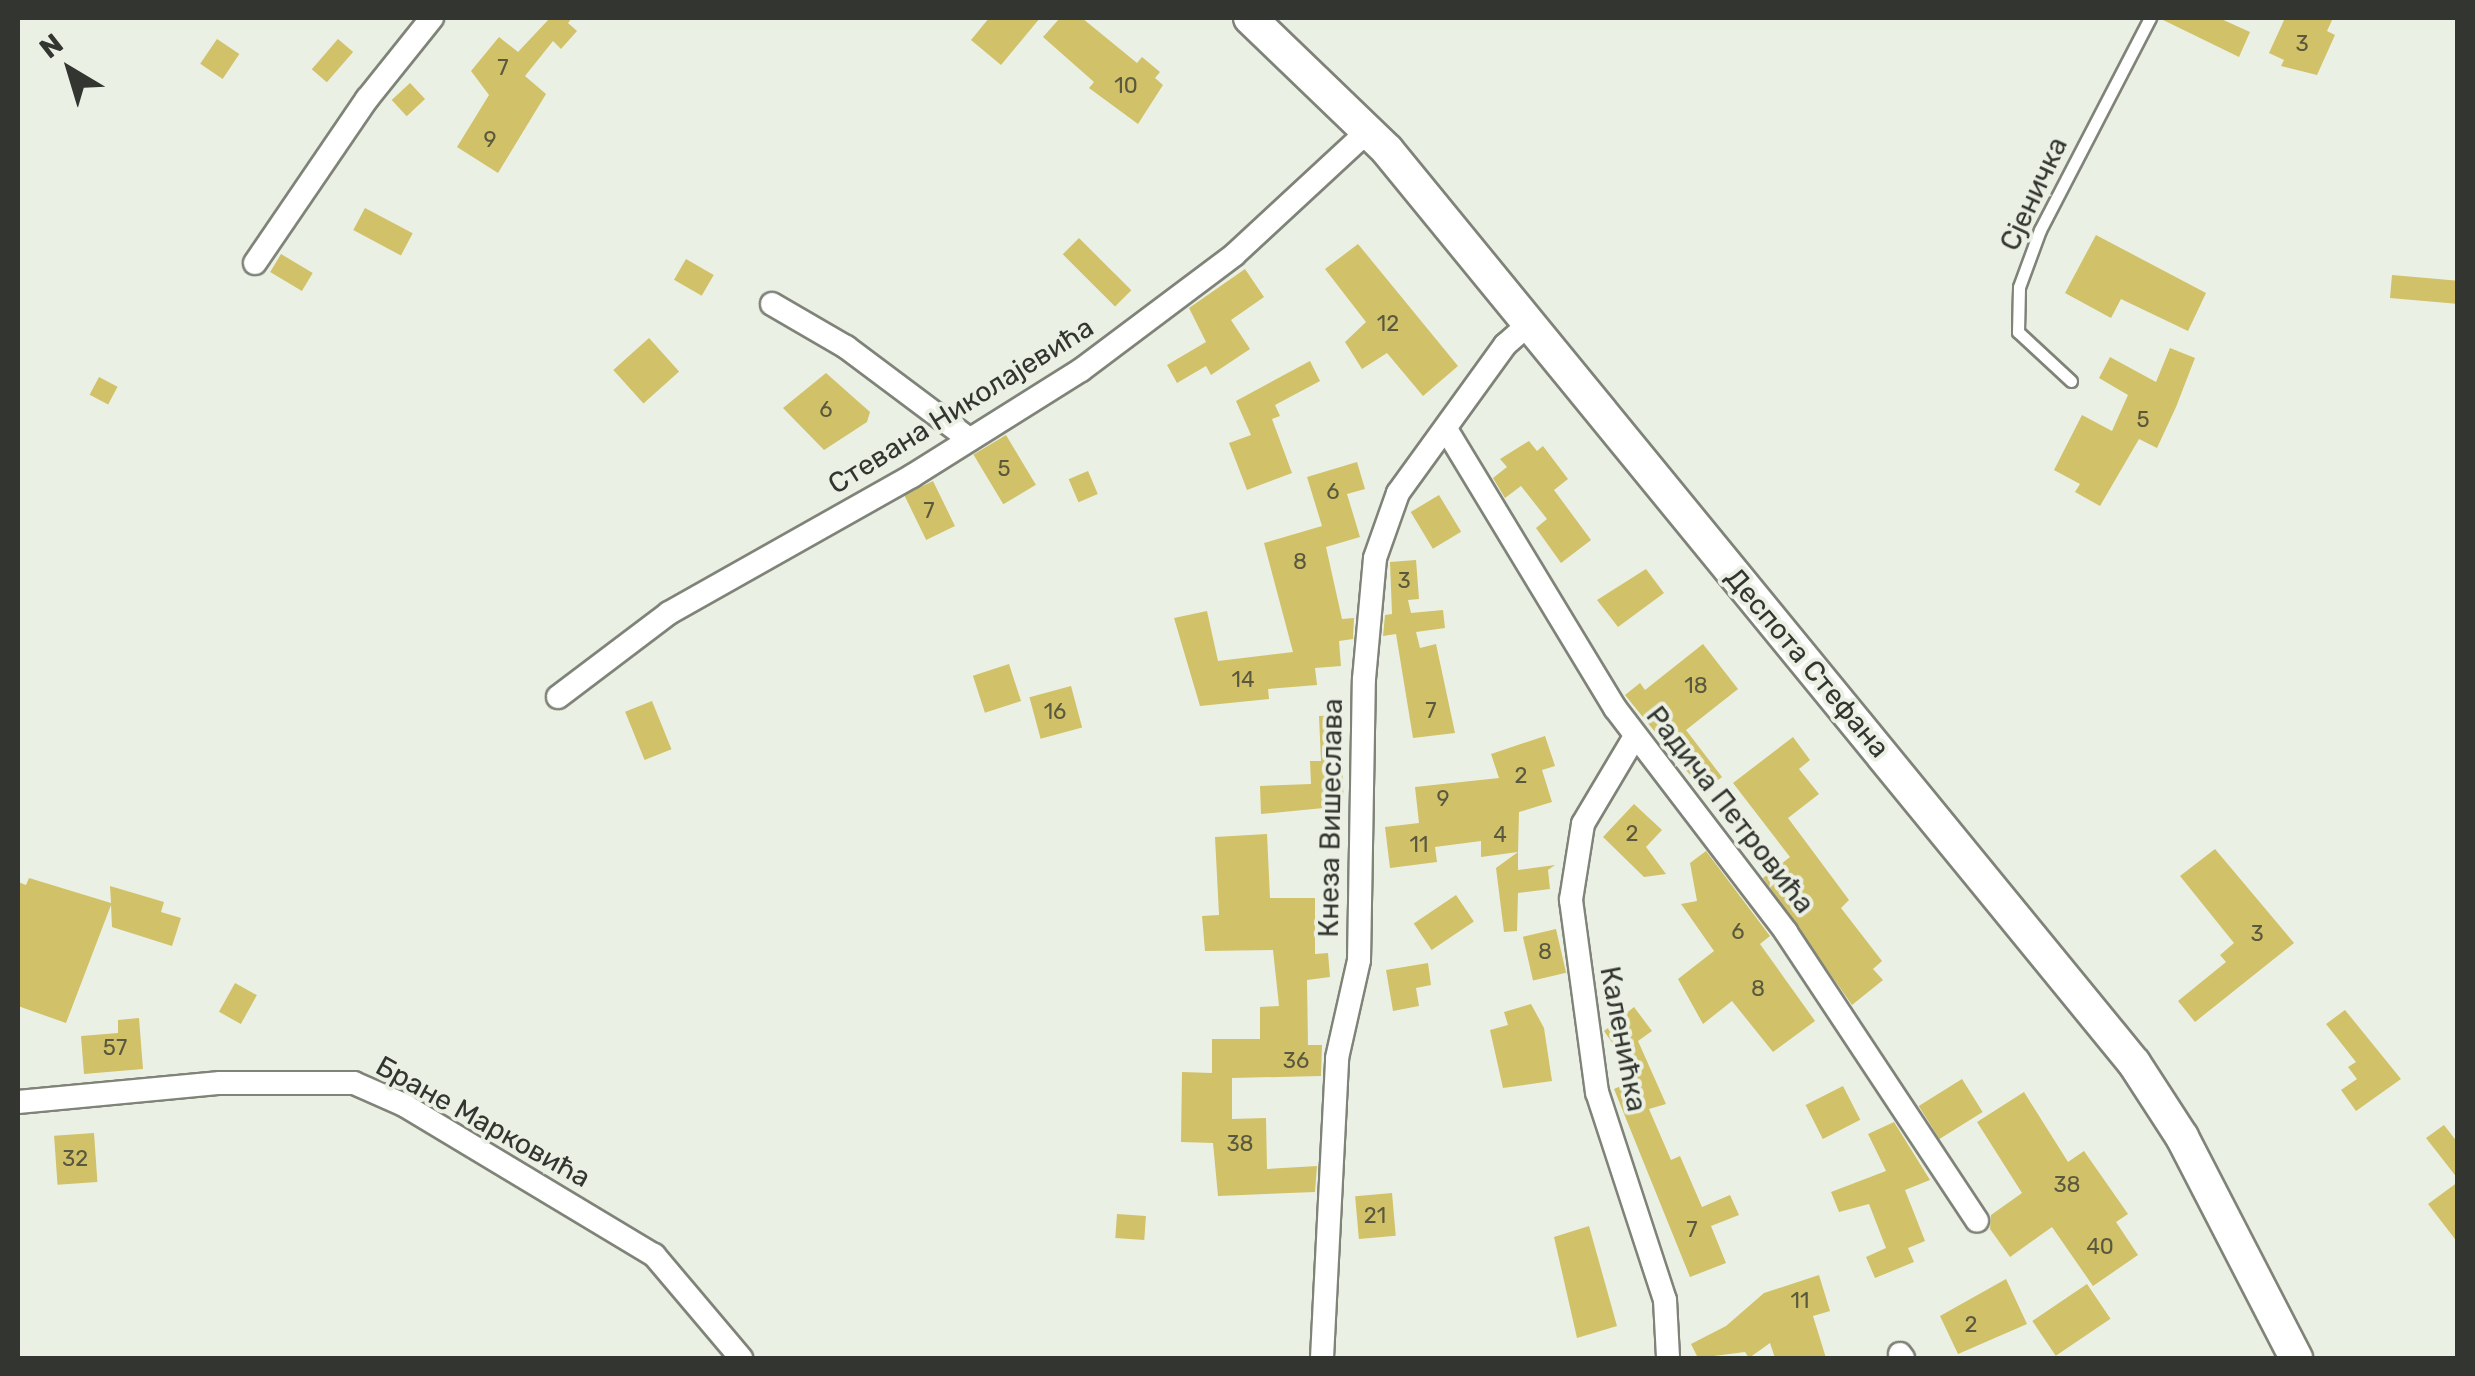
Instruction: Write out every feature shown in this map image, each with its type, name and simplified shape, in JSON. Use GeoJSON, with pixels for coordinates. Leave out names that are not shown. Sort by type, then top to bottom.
{"type":"FeatureCollection","features":[{"type":"Feature","properties":{"kind":"main road","name":"Деспота Стефана"},"geometry":{"type":"LineString","coordinates":[[1250,18],[1369,130],[2145,1077],[2296,1358]]}},
{"type":"Feature","properties":{"kind":"street"},"geometry":{"type":"LineString","coordinates":[[256,263],[432,18]]}},
{"type":"Feature","properties":{"kind":"street","name":"Стевана Николајевића"},"geometry":{"type":"LineString","coordinates":[[558,697],[669,612],[969,439],[1162,311],[1369,130]]}},
{"type":"Feature","properties":{"kind":"street"},"geometry":{"type":"LineString","coordinates":[[772,304],[846,347],[969,439]]}},
{"type":"Feature","properties":{"kind":"street","name":"Кнеза Вишеслава"},"geometry":{"type":"LineString","coordinates":[[1322,1358],[1332,1250],[1337,1058],[1359,960],[1371,580],[1398,493],[1505,345],[1528,325]]}},
{"type":"Feature","properties":{"kind":"street","name":"Радича Петровића"},"geometry":{"type":"LineString","coordinates":[[1446,429],[1634,738],[1786,932],[1977,1221]]}},
{"type":"Feature","properties":{"kind":"street","name":"Каленићка"},"geometry":{"type":"LineString","coordinates":[[1634,738],[1583,824],[1571,900],[1597,1092],[1665,1300],[1668,1358]]}},
{"type":"Feature","properties":{"kind":"street","name":"Бране Марковића"},"geometry":{"type":"LineString","coordinates":[[18,1102],[220,1083],[354,1084],[404,1105],[654,1255],[741,1358]]}},
{"type":"Feature","properties":{"kind":"lane","name":"Сјеничка"},"geometry":{"type":"LineString","coordinates":[[2071,381],[2018,332],[2020,287],[2040,230],[2150,18]]}},
{"type":"Feature","properties":{"kind":"building"},"geometry":{"type":"Polygon","coordinates":[[[550,18],[572,18],[568,23],[577,31],[561,49],[553,41],[525,76],[546,94],[498,173],[457,147],[489,95],[471,71],[499,37],[518,52],[550,18]]]}},
{"type":"Feature","properties":{"kind":"building"},"geometry":{"type":"Polygon","coordinates":[[[989,18],[1040,18],[1001,65],[971,40],[989,18]]]}},
{"type":"Feature","properties":{"kind":"building"},"geometry":{"type":"Polygon","coordinates":[[[1060,18],[1082,18],[1137,63],[1142,57],[1160,72],[1155,78],[1163,85],[1138,124],[1089,88],[1094,82],[1043,37],[1060,18]]]}},
{"type":"Feature","properties":{"kind":"building"},"geometry":{"type":"Polygon","coordinates":[[[2159,18],[2219,18],[2250,32],[2239,57],[2159,18]]]}},
{"type":"Feature","properties":{"kind":"building"},"geometry":{"type":"Polygon","coordinates":[[[2285,18],[2333,18],[2327,31],[2335,35],[2317,75],[2281,66],[2284,60],[2269,53],[2285,18]]]}},
{"type":"Feature","properties":{"kind":"building"},"geometry":{"type":"Polygon","coordinates":[[[217,39],[239,54],[223,79],[200,64],[217,39]]]}},
{"type":"Feature","properties":{"kind":"building"},"geometry":{"type":"Polygon","coordinates":[[[338,39],[353,52],[327,82],[312,69],[338,39]]]}},
{"type":"Feature","properties":{"kind":"building"},"geometry":{"type":"Polygon","coordinates":[[[410,83],[425,99],[407,116],[392,100],[410,83]]]}},
{"type":"Feature","properties":{"kind":"building"},"geometry":{"type":"Polygon","coordinates":[[[365,208],[413,233],[401,255],[353,230],[365,208]]]}},
{"type":"Feature","properties":{"kind":"building"},"geometry":{"type":"Polygon","coordinates":[[[2096,235],[2206,293],[2188,331],[2121,299],[2111,318],[2065,293],[2096,235]]]}},
{"type":"Feature","properties":{"kind":"building"},"geometry":{"type":"Polygon","coordinates":[[[1079,238],[1131,290],[1115,307],[1063,254],[1079,238]]]}},
{"type":"Feature","properties":{"kind":"building"},"geometry":{"type":"Polygon","coordinates":[[[1358,244],[1458,366],[1423,396],[1387,353],[1362,369],[1345,342],[1366,322],[1325,269],[1358,244]]]}},
{"type":"Feature","properties":{"kind":"building"},"geometry":{"type":"Polygon","coordinates":[[[281,254],[313,273],[302,291],[270,272],[281,254]]]}},
{"type":"Feature","properties":{"kind":"building"},"geometry":{"type":"Polygon","coordinates":[[[686,259],[714,275],[702,296],[674,280],[686,259]]]}},
{"type":"Feature","properties":{"kind":"building"},"geometry":{"type":"Polygon","coordinates":[[[1245,269],[1264,297],[1231,320],[1250,349],[1211,375],[1206,366],[1177,383],[1167,365],[1206,342],[1189,308],[1245,269]]]}},
{"type":"Feature","properties":{"kind":"building"},"geometry":{"type":"Polygon","coordinates":[[[2392,275],[2458,281],[2456,304],[2390,298],[2392,275]]]}},
{"type":"Feature","properties":{"kind":"building"},"geometry":{"type":"Polygon","coordinates":[[[649,338],[679,371],[643,404],[613,370],[649,338]]]}},
{"type":"Feature","properties":{"kind":"building"},"geometry":{"type":"Polygon","coordinates":[[[2170,348],[2195,358],[2176,407],[2157,448],[2139,439],[2100,506],[2075,492],[2080,484],[2054,470],[2082,415],[2112,431],[2128,395],[2099,378],[2110,357],[2156,382],[2170,348]]]}},
{"type":"Feature","properties":{"kind":"building"},"geometry":{"type":"Polygon","coordinates":[[[1310,361],[1320,381],[1275,405],[1280,416],[1272,419],[1292,473],[1247,490],[1229,443],[1251,435],[1236,401],[1310,361]]]}},
{"type":"Feature","properties":{"kind":"building"},"geometry":{"type":"Polygon","coordinates":[[[826,373],[870,412],[867,422],[824,450],[783,408],[826,373]]]}},
{"type":"Feature","properties":{"kind":"building"},"geometry":{"type":"Polygon","coordinates":[[[99,377],[118,387],[108,405],[90,395],[99,377]]]}},
{"type":"Feature","properties":{"kind":"building"},"geometry":{"type":"Polygon","coordinates":[[[1006,435],[1036,485],[1003,504],[973,455],[1006,435]]]}},
{"type":"Feature","properties":{"kind":"building"},"geometry":{"type":"Polygon","coordinates":[[[1529,441],[1537,451],[1543,446],[1568,479],[1554,490],[1591,540],[1561,563],[1536,528],[1547,519],[1521,486],[1505,498],[1493,478],[1507,467],[1500,459],[1529,441]]]}},
{"type":"Feature","properties":{"kind":"building"},"geometry":{"type":"Polygon","coordinates":[[[1357,462],[1365,489],[1347,494],[1360,537],[1326,547],[1342,619],[1354,618],[1353,639],[1339,641],[1341,666],[1315,668],[1317,685],[1268,689],[1269,699],[1200,706],[1174,618],[1207,611],[1218,661],[1293,652],[1264,543],[1322,526],[1307,477],[1357,462]]]}},
{"type":"Feature","properties":{"kind":"building"},"geometry":{"type":"Polygon","coordinates":[[[1088,471],[1098,494],[1078,502],[1069,479],[1088,471]]]}},
{"type":"Feature","properties":{"kind":"building"},"geometry":{"type":"Polygon","coordinates":[[[933,481],[955,526],[926,540],[904,495],[933,481]]]}},
{"type":"Feature","properties":{"kind":"building"},"geometry":{"type":"Polygon","coordinates":[[[1439,495],[1461,532],[1433,549],[1411,512],[1439,495]]]}},
{"type":"Feature","properties":{"kind":"building"},"geometry":{"type":"Polygon","coordinates":[[[1416,560],[1419,599],[1408,600],[1411,613],[1443,610],[1445,628],[1416,632],[1420,648],[1436,644],[1455,733],[1413,738],[1396,634],[1383,636],[1385,615],[1392,614],[1390,562],[1416,560]]]}},
{"type":"Feature","properties":{"kind":"building"},"geometry":{"type":"Polygon","coordinates":[[[1646,569],[1664,593],[1618,627],[1597,600],[1646,569]]]}},
{"type":"Feature","properties":{"kind":"building"},"geometry":{"type":"Polygon","coordinates":[[[1703,644],[1738,689],[1686,730],[1722,777],[1703,791],[1625,695],[1640,683],[1645,690],[1703,644]]]}},
{"type":"Feature","properties":{"kind":"building"},"geometry":{"type":"Polygon","coordinates":[[[1009,664],[1021,701],[985,713],[973,676],[1009,664]]]}},
{"type":"Feature","properties":{"kind":"building"},"geometry":{"type":"Polygon","coordinates":[[[1071,686],[1082,728],[1041,739],[1029,697],[1071,686]]]}},
{"type":"Feature","properties":{"kind":"building"},"geometry":{"type":"Polygon","coordinates":[[[652,701],[671,749],[645,760],[625,712],[652,701]]]}},
{"type":"Feature","properties":{"kind":"building"},"geometry":{"type":"Polygon","coordinates":[[[1340,715],[1344,806],[1261,814],[1260,786],[1311,784],[1310,761],[1321,761],[1319,716],[1340,715]]]}},
{"type":"Feature","properties":{"kind":"building"},"geometry":{"type":"Polygon","coordinates":[[[1545,736],[1555,766],[1542,770],[1552,802],[1519,812],[1518,852],[1481,857],[1481,841],[1435,847],[1437,862],[1390,868],[1385,827],[1419,823],[1415,787],[1499,778],[1491,754],[1545,736]]]}},
{"type":"Feature","properties":{"kind":"building"},"geometry":{"type":"Polygon","coordinates":[[[1793,737],[1810,760],[1799,769],[1819,794],[1788,818],[1849,900],[1841,908],[1882,961],[1873,969],[1883,980],[1852,1005],[1763,878],[1790,857],[1733,783],[1793,737]]]}},
{"type":"Feature","properties":{"kind":"building"},"geometry":{"type":"Polygon","coordinates":[[[1634,804],[1662,830],[1646,847],[1666,874],[1644,877],[1603,837],[1634,804]]]}},
{"type":"Feature","properties":{"kind":"building"},"geometry":{"type":"Polygon","coordinates":[[[1267,834],[1270,898],[1315,898],[1315,954],[1328,953],[1330,977],[1307,980],[1308,1045],[1322,1045],[1321,1076],[1232,1078],[1232,1119],[1266,1118],[1267,1169],[1317,1166],[1315,1192],[1218,1196],[1213,1143],[1181,1142],[1182,1072],[1212,1073],[1212,1039],[1260,1039],[1260,1007],[1279,1006],[1273,950],[1205,951],[1202,916],[1219,915],[1215,837],[1267,834]]]}},
{"type":"Feature","properties":{"kind":"building"},"geometry":{"type":"Polygon","coordinates":[[[2215,849],[2294,943],[2195,1022],[2178,1001],[2226,962],[2220,955],[2234,943],[2180,876],[2215,849]]]}},
{"type":"Feature","properties":{"kind":"building"},"geometry":{"type":"Polygon","coordinates":[[[1706,851],[1770,936],[1760,944],[1815,1021],[1773,1052],[1732,1001],[1703,1024],[1678,979],[1714,951],[1681,904],[1697,901],[1690,863],[1706,851]]]}},
{"type":"Feature","properties":{"kind":"building"},"geometry":{"type":"Polygon","coordinates":[[[1518,852],[1518,870],[1555,865],[1548,870],[1550,889],[1518,893],[1517,931],[1504,932],[1496,868],[1518,852]]]}},
{"type":"Feature","properties":{"kind":"building"},"geometry":{"type":"Polygon","coordinates":[[[29,878],[111,903],[110,886],[164,902],[161,912],[181,918],[172,946],[112,927],[111,905],[66,1023],[18,1006],[18,882],[26,885],[29,878]]]}},
{"type":"Feature","properties":{"kind":"building"},"geometry":{"type":"Polygon","coordinates":[[[1456,895],[1474,922],[1432,950],[1414,924],[1456,895]]]}},
{"type":"Feature","properties":{"kind":"building"},"geometry":{"type":"Polygon","coordinates":[[[1556,929],[1566,973],[1533,980],[1523,937],[1556,929]]]}},
{"type":"Feature","properties":{"kind":"building"},"geometry":{"type":"Polygon","coordinates":[[[1428,963],[1431,985],[1416,988],[1419,1006],[1393,1011],[1386,970],[1428,963]]]}},
{"type":"Feature","properties":{"kind":"building"},"geometry":{"type":"Polygon","coordinates":[[[235,983],[257,995],[241,1024],[219,1012],[235,983]]]}},
{"type":"Feature","properties":{"kind":"building"},"geometry":{"type":"Polygon","coordinates":[[[1531,1004],[1544,1028],[1552,1081],[1503,1088],[1490,1030],[1508,1025],[1504,1012],[1531,1004]]]}},
{"type":"Feature","properties":{"kind":"building"},"geometry":{"type":"Polygon","coordinates":[[[1634,1007],[1652,1031],[1638,1041],[1666,1104],[1649,1109],[1671,1160],[1680,1156],[1702,1207],[1730,1195],[1739,1215],[1711,1226],[1726,1263],[1690,1277],[1614,1089],[1637,1079],[1604,1031],[1634,1007]]]}},
{"type":"Feature","properties":{"kind":"building"},"geometry":{"type":"Polygon","coordinates":[[[2345,1010],[2401,1079],[2356,1111],[2341,1090],[2357,1079],[2348,1067],[2356,1062],[2326,1024],[2345,1010]]]}},
{"type":"Feature","properties":{"kind":"building"},"geometry":{"type":"Polygon","coordinates":[[[139,1018],[143,1069],[84,1074],[81,1036],[118,1033],[118,1020],[139,1018]]]}},
{"type":"Feature","properties":{"kind":"building"},"geometry":{"type":"Polygon","coordinates":[[[1962,1079],[1983,1112],[1939,1139],[1919,1106],[1962,1079]]]}},
{"type":"Feature","properties":{"kind":"building"},"geometry":{"type":"Polygon","coordinates":[[[1843,1086],[1860,1120],[1823,1139],[1806,1105],[1843,1086]]]}},
{"type":"Feature","properties":{"kind":"building"},"geometry":{"type":"Polygon","coordinates":[[[2024,1092],[2068,1162],[2084,1151],[2128,1214],[2116,1222],[2138,1255],[2093,1286],[2052,1227],[2010,1257],[1990,1229],[1991,1215],[2022,1193],[1977,1122],[2024,1092]]]}},
{"type":"Feature","properties":{"kind":"building"},"geometry":{"type":"Polygon","coordinates":[[[1894,1122],[1930,1180],[1905,1190],[1925,1241],[1908,1248],[1914,1262],[1875,1278],[1866,1257],[1886,1248],[1869,1204],[1839,1212],[1831,1192],[1886,1171],[1868,1134],[1894,1122]]]}},
{"type":"Feature","properties":{"kind":"building"},"geometry":{"type":"Polygon","coordinates":[[[2444,1125],[2458,1143],[2458,1179],[2426,1138],[2444,1125]]]}},
{"type":"Feature","properties":{"kind":"building"},"geometry":{"type":"Polygon","coordinates":[[[94,1133],[97,1182],[58,1185],[54,1136],[94,1133]]]}},
{"type":"Feature","properties":{"kind":"building"},"geometry":{"type":"Polygon","coordinates":[[[2458,1182],[2458,1243],[2428,1204],[2458,1182]]]}},
{"type":"Feature","properties":{"kind":"building"},"geometry":{"type":"Polygon","coordinates":[[[1392,1193],[1396,1236],[1359,1239],[1355,1196],[1392,1193]]]}},
{"type":"Feature","properties":{"kind":"building"},"geometry":{"type":"Polygon","coordinates":[[[1117,1214],[1146,1216],[1144,1240],[1115,1238],[1117,1214]]]}},
{"type":"Feature","properties":{"kind":"building"},"geometry":{"type":"Polygon","coordinates":[[[1589,1226],[1617,1326],[1577,1338],[1554,1237],[1589,1226]]]}},
{"type":"Feature","properties":{"kind":"building"},"geometry":{"type":"Polygon","coordinates":[[[1819,1275],[1830,1311],[1813,1316],[1826,1358],[1775,1358],[1770,1343],[1749,1358],[1745,1352],[1698,1358],[1691,1344],[1726,1326],[1764,1293],[1819,1275]]]}},
{"type":"Feature","properties":{"kind":"building"},"geometry":{"type":"Polygon","coordinates":[[[2006,1279],[2027,1324],[1958,1354],[1940,1316],[2006,1279]]]}},
{"type":"Feature","properties":{"kind":"building"},"geometry":{"type":"Polygon","coordinates":[[[2087,1284],[2110,1319],[2056,1356],[2032,1321],[2087,1284]]]}}]}
